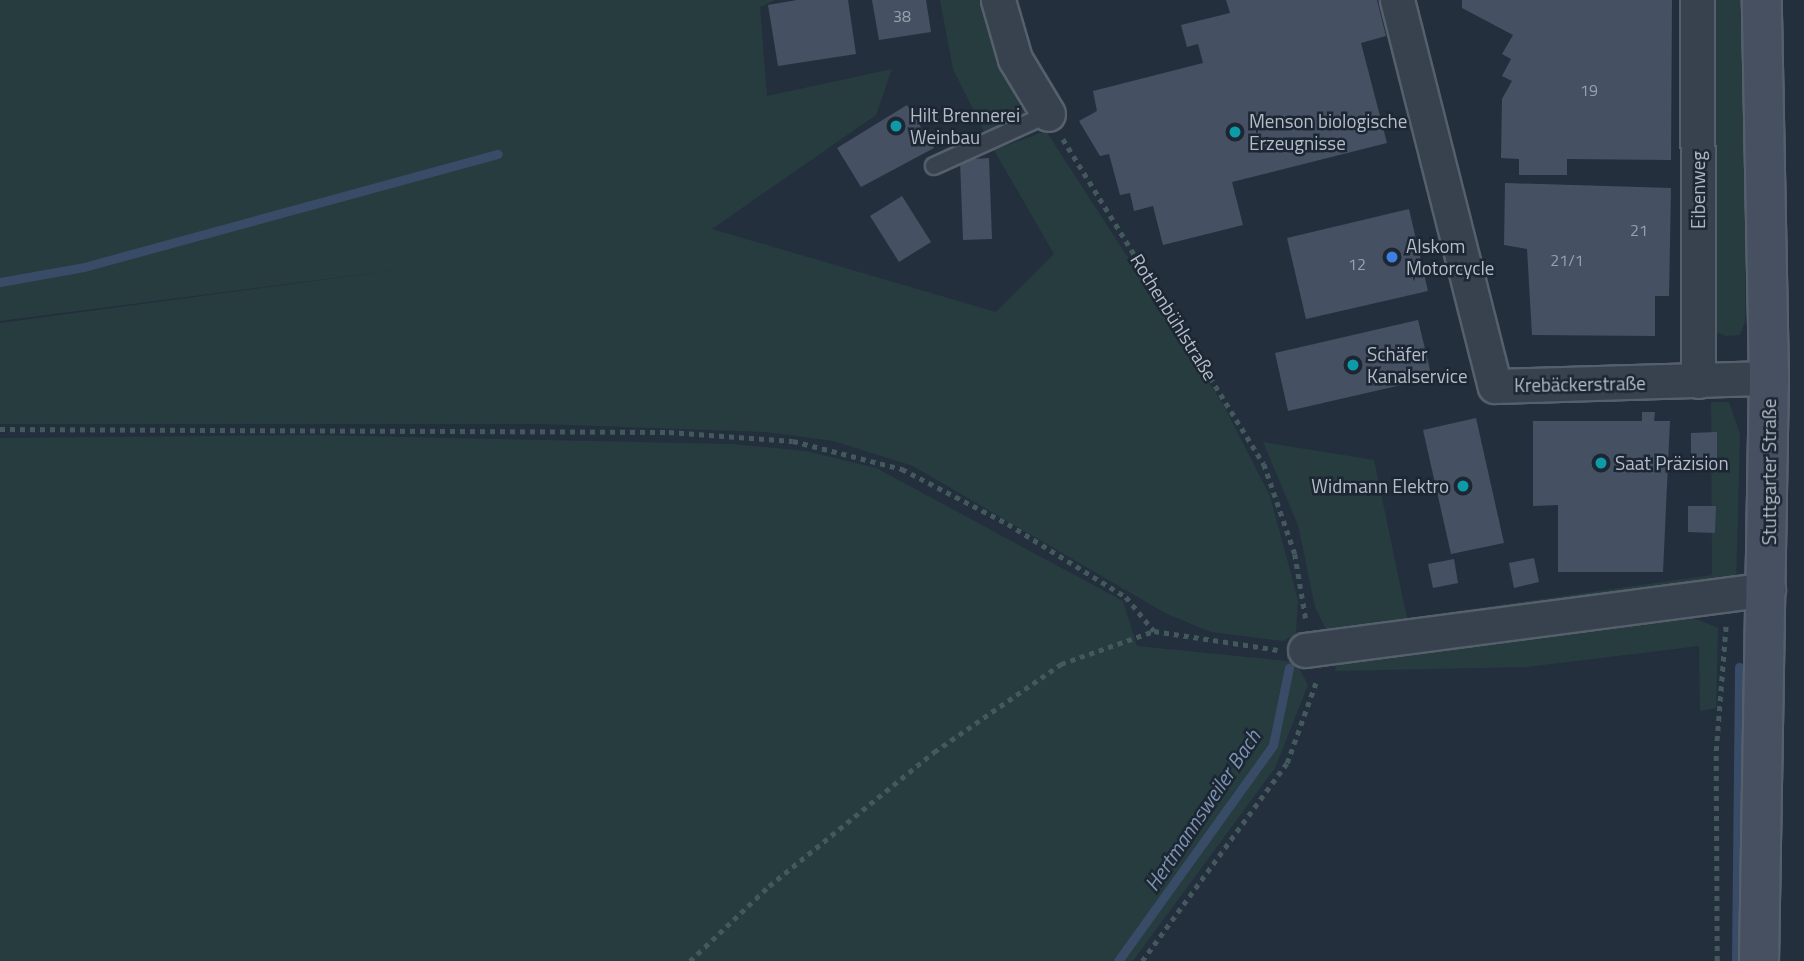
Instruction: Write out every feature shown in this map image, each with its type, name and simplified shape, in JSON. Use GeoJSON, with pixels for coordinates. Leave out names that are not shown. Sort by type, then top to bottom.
{"type":"FeatureCollection","features":[{"type":"Feature","properties":{"kind":"main road","name":"Stuttgarter Straße"},"geometry":{"type":"LineString","coordinates":[[1759,953],[1768,589],[1769,378],[1762,0]]}},
{"type":"Feature","properties":{"kind":"street"},"geometry":{"type":"LineString","coordinates":[[998,0],[1034,121]]}},
{"type":"Feature","properties":{"kind":"street","name":"Krebäckerstraße"},"geometry":{"type":"LineString","coordinates":[[1397,0],[1495,386],[1769,378]]}},
{"type":"Feature","properties":{"kind":"street","name":"Eibenweg"},"geometry":{"type":"LineString","coordinates":[[1697,0],[1698,381]]}},
{"type":"Feature","properties":{"kind":"street"},"geometry":{"type":"LineString","coordinates":[[1314,649],[1768,589]]}},
{"type":"Feature","properties":{"kind":"lane"},"geometry":{"type":"LineString","coordinates":[[934,166],[1034,121]]}},
{"type":"Feature","properties":{"kind":"path","name":"Rothenbühlstraße"},"geometry":{"type":"LineString","coordinates":[[1034,121],[1264,464],[1295,554],[1314,649],[1312,704],[1287,763],[1142,961]]}},
{"type":"Feature","properties":{"kind":"path"},"geometry":{"type":"LineString","coordinates":[[0,429],[669,432],[793,441],[902,469],[1008,524],[1126,597],[1154,631]]}},
{"type":"Feature","properties":{"kind":"path"},"geometry":{"type":"LineString","coordinates":[[1717,961],[1716,751],[1727,642],[1720,596]]}},
{"type":"Feature","properties":{"kind":"path"},"geometry":{"type":"LineString","coordinates":[[690,961],[769,886],[934,752],[1061,664],[1154,631],[1314,649]]}},
{"type":"Feature","properties":{"kind":"green space"},"geometry":{"type":"Polygon","coordinates":[[[0,0],[775,0],[760,7],[767,96],[892,69],[876,115],[712,229],[996,312],[1054,254],[994,150],[1046,131],[1224,406],[1270,496],[1298,600],[1296,634],[1283,641],[1211,632],[1165,613],[913,466],[833,441],[766,432],[541,424],[0,424],[0,323],[412,268],[0,321],[0,0]]]}},
{"type":"Feature","properties":{"kind":"green space"},"geometry":{"type":"Polygon","coordinates":[[[940,0],[982,0],[1005,77],[1026,116],[986,136],[953,69],[940,0]]]}},
{"type":"Feature","properties":{"kind":"green space"},"geometry":{"type":"Polygon","coordinates":[[[1713,0],[1749,0],[1745,322],[1740,335],[1726,336],[1709,329],[1713,0]]]}},
{"type":"Feature","properties":{"kind":"green space"},"geometry":{"type":"Polygon","coordinates":[[[1711,402],[1729,402],[1740,434],[1736,587],[1330,638],[1315,607],[1298,525],[1263,442],[1374,460],[1407,618],[1712,575],[1711,402]]]}},
{"type":"Feature","properties":{"kind":"green space"},"geometry":{"type":"Polygon","coordinates":[[[315,435],[732,444],[806,451],[876,468],[1123,601],[1137,646],[1296,662],[1308,685],[1275,768],[1133,961],[0,961],[0,438],[315,435]]]}},
{"type":"Feature","properties":{"kind":"green space"},"geometry":{"type":"Polygon","coordinates":[[[1681,613],[1718,628],[1716,708],[1700,711],[1699,646],[1527,667],[1335,671],[1338,658],[1681,613]]]}},
{"type":"Feature","properties":{"kind":"building"},"geometry":{"type":"Polygon","coordinates":[[[797,0],[848,0],[856,54],[778,66],[768,5],[797,0]]]}},
{"type":"Feature","properties":{"kind":"building"},"geometry":{"type":"Polygon","coordinates":[[[872,0],[926,0],[931,32],[879,40],[872,0]]]}},
{"type":"Feature","properties":{"kind":"building","name":"Menson biologische Erzeugnisse"},"geometry":{"type":"Polygon","coordinates":[[[1226,0],[1377,0],[1386,36],[1361,43],[1387,143],[1232,182],[1243,225],[1163,245],[1153,206],[1134,211],[1130,193],[1120,195],[1109,154],[1100,156],[1079,121],[1097,111],[1093,91],[1203,63],[1198,44],[1187,47],[1181,25],[1230,13],[1226,0]]]}},
{"type":"Feature","properties":{"kind":"building"},"geometry":{"type":"Polygon","coordinates":[[[1462,0],[1672,0],[1671,160],[1567,159],[1567,175],[1519,175],[1519,159],[1501,158],[1502,99],[1512,81],[1502,76],[1511,59],[1502,54],[1513,35],[1462,8],[1462,0]]]}},
{"type":"Feature","properties":{"kind":"building","name":"Hilt Brennerei Weinbau"},"geometry":{"type":"Polygon","coordinates":[[[907,105],[934,148],[861,187],[837,148],[907,105]]]}},
{"type":"Feature","properties":{"kind":"building"},"geometry":{"type":"Polygon","coordinates":[[[989,158],[992,239],[963,240],[960,160],[989,158]]]}},
{"type":"Feature","properties":{"kind":"building"},"geometry":{"type":"Polygon","coordinates":[[[1505,183],[1671,188],[1669,296],[1655,296],[1655,336],[1532,335],[1527,249],[1504,245],[1505,183]]]}},
{"type":"Feature","properties":{"kind":"building"},"geometry":{"type":"Polygon","coordinates":[[[902,196],[931,242],[899,262],[870,216],[902,196]]]}},
{"type":"Feature","properties":{"kind":"building"},"geometry":{"type":"Polygon","coordinates":[[[1409,209],[1428,291],[1306,319],[1287,238],[1409,209]]]}},
{"type":"Feature","properties":{"kind":"building","name":"Schäfer Kanalservice"},"geometry":{"type":"Polygon","coordinates":[[[1418,320],[1432,378],[1288,411],[1275,353],[1418,320]]]}},
{"type":"Feature","properties":{"kind":"building","name":"Saat Präzision"},"geometry":{"type":"Polygon","coordinates":[[[1642,412],[1655,412],[1654,421],[1670,421],[1663,572],[1558,572],[1558,505],[1533,506],[1533,421],[1642,421],[1642,412]]]}},
{"type":"Feature","properties":{"kind":"building","name":"Widmann Elektro"},"geometry":{"type":"Polygon","coordinates":[[[1476,418],[1504,543],[1451,554],[1423,430],[1476,418]]]}},
{"type":"Feature","properties":{"kind":"building"},"geometry":{"type":"Polygon","coordinates":[[[1717,432],[1717,458],[1691,458],[1691,433],[1717,432]]]}},
{"type":"Feature","properties":{"kind":"building"},"geometry":{"type":"Polygon","coordinates":[[[1688,506],[1716,506],[1715,533],[1688,532],[1688,506]]]}},
{"type":"Feature","properties":{"kind":"building"},"geometry":{"type":"Polygon","coordinates":[[[1534,558],[1539,582],[1514,588],[1509,563],[1534,558]]]}},
{"type":"Feature","properties":{"kind":"building"},"geometry":{"type":"Polygon","coordinates":[[[1454,559],[1458,583],[1433,588],[1428,564],[1454,559]]]}},
{"type":"Feature","properties":{"kind":"waterway"},"geometry":{"type":"LineString","coordinates":[[0,282],[84,267],[498,154]]}},
{"type":"Feature","properties":{"kind":"waterway"},"geometry":{"type":"LineString","coordinates":[[1736,961],[1739,667]]}},
{"type":"Feature","properties":{"kind":"waterway","name":"Hertmannsweiler Bach"},"geometry":{"type":"LineString","coordinates":[[1118,961],[1273,745],[1289,668]]}},
{"type":"Feature","properties":{"kind":"place","name":"Hilt Brennerei Weinbau"},"geometry":{"type":"Point","coordinates":[896,126]}},
{"type":"Feature","properties":{"kind":"place","name":"Menson biologische Erzeugnisse"},"geometry":{"type":"Point","coordinates":[1235,132]}},
{"type":"Feature","properties":{"kind":"place","name":"Alskom Motorcycle"},"geometry":{"type":"Point","coordinates":[1392,257]}},
{"type":"Feature","properties":{"kind":"place","name":"Schäfer Kanalservice"},"geometry":{"type":"Point","coordinates":[1353,365]}},
{"type":"Feature","properties":{"kind":"place","name":"Saat Präzision"},"geometry":{"type":"Point","coordinates":[1601,463]}},
{"type":"Feature","properties":{"kind":"place","name":"Widmann Elektro"},"geometry":{"type":"Point","coordinates":[1463,486]}}]}
